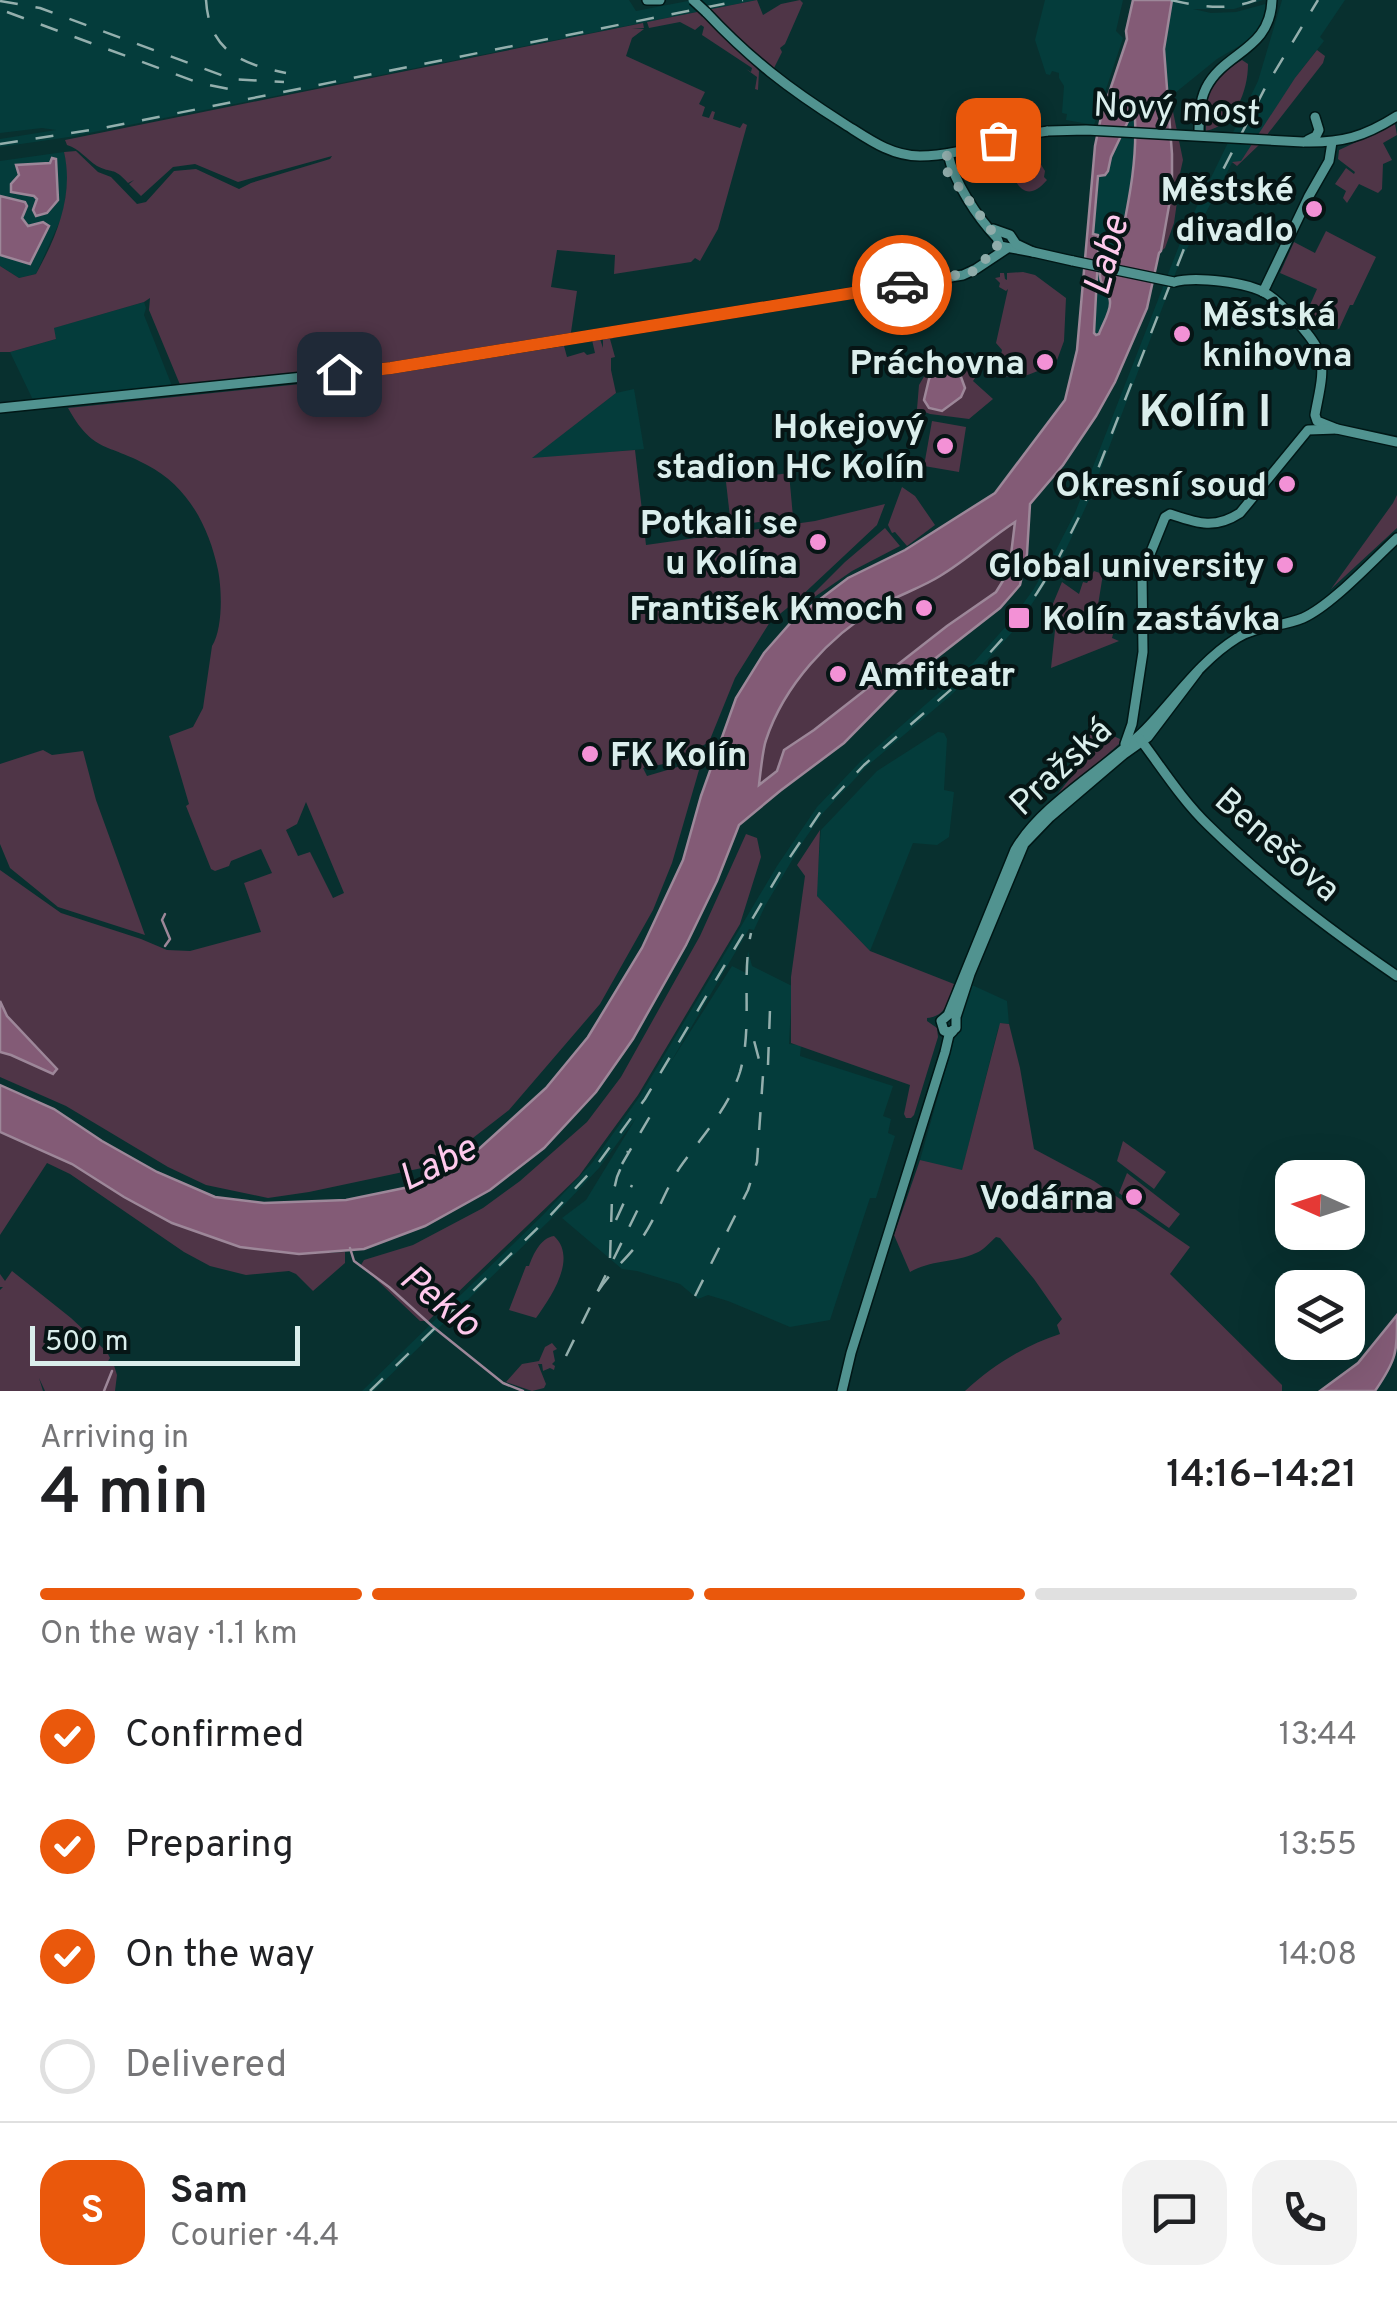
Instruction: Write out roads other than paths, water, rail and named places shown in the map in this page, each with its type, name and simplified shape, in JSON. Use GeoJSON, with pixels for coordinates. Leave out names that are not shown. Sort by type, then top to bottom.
{"type":"FeatureCollection","features":[{"type":"Feature","properties":{"kind":"street"},"geometry":{"type":"LineString","coordinates":[[647,0],[660,0]]}},
{"type":"Feature","properties":{"kind":"street"},"geometry":{"type":"LineString","coordinates":[[697,0],[754,60],[784,84],[877,144],[897,153],[939,162],[1006,243],[1174,282],[1189,279],[1234,284],[1263,292],[1318,348],[1322,364],[1314,425],[1397,442]]}},
{"type":"Feature","properties":{"kind":"street"},"geometry":{"type":"LineString","coordinates":[[1199,136],[1201,104],[1207,86],[1262,35],[1270,19],[1272,0]]}},
{"type":"Feature","properties":{"kind":"street","name":"Nový most"},"geometry":{"type":"LineString","coordinates":[[924,156],[1048,131],[1332,142],[1365,134],[1397,116]]}},
{"type":"Feature","properties":{"kind":"street"},"geometry":{"type":"LineString","coordinates":[[1304,142],[1319,132],[1315,117]]}},
{"type":"Feature","properties":{"kind":"street"},"geometry":{"type":"LineString","coordinates":[[1304,142],[1324,151],[1326,166]]}},
{"type":"Feature","properties":{"kind":"street"},"geometry":{"type":"LineString","coordinates":[[1263,292],[1332,154],[1332,142]]}},
{"type":"Feature","properties":{"kind":"street"},"geometry":{"type":"LineString","coordinates":[[960,186],[955,168],[964,150]]}},
{"type":"Feature","properties":{"kind":"street"},"geometry":{"type":"LineString","coordinates":[[946,170],[944,161],[948,154]]}},
{"type":"Feature","properties":{"kind":"street"},"geometry":{"type":"LineString","coordinates":[[948,154],[960,186]]}},
{"type":"Feature","properties":{"kind":"street"},"geometry":{"type":"LineString","coordinates":[[0,408],[391,368],[963,275],[976,270],[1006,243]]}},
{"type":"Feature","properties":{"kind":"street","name":"Pražská"},"geometry":{"type":"LineString","coordinates":[[1140,739],[1132,724],[1143,652],[1141,578],[1168,515],[1194,524],[1230,520],[1314,425]]}},
{"type":"Feature","properties":{"kind":"street"},"geometry":{"type":"LineString","coordinates":[[1140,739],[1217,652],[1243,634],[1316,612],[1397,538]]}},
{"type":"Feature","properties":{"kind":"street"},"geometry":{"type":"LineString","coordinates":[[1120,750],[1132,724]]}},
{"type":"Feature","properties":{"kind":"street","name":"Pražská"},"geometry":{"type":"LineString","coordinates":[[949,1026],[949,1013],[1019,844],[1033,826],[1120,750],[1140,739]]}},
{"type":"Feature","properties":{"kind":"street","name":"Pražská"},"geometry":{"type":"LineString","coordinates":[[840,1391],[855,1322],[942,1041],[1023,846],[1140,739]]}},
{"type":"Feature","properties":{"kind":"street","name":"Benešova"},"geometry":{"type":"LineString","coordinates":[[1140,739],[1204,822],[1245,860],[1397,976]]}},
{"type":"Feature","properties":{"kind":"street"},"geometry":{"type":"LineString","coordinates":[[840,1391],[944,1056],[949,1026]]}},
{"type":"Feature","properties":{"kind":"waterway"},"geometry":{"type":"LineString","coordinates":[[165,914],[162,920],[170,939],[165,946]]}},
{"type":"Feature","properties":{"kind":"waterway","name":"Peklo"},"geometry":{"type":"LineString","coordinates":[[350,1248],[354,1261],[432,1326],[503,1383],[523,1391]]}},
{"type":"Feature","properties":{"kind":"waterway"},"geometry":{"type":"LineString","coordinates":[[104,1391],[112,1371]]}},
{"type":"Feature","properties":{"kind":"railway"},"geometry":{"type":"LineString","coordinates":[[206,0],[213,32],[230,52],[255,65],[286,73]]}},
{"type":"Feature","properties":{"kind":"railway"},"geometry":{"type":"LineString","coordinates":[[0,144],[103,128],[743,0]]}},
{"type":"Feature","properties":{"kind":"railway"},"geometry":{"type":"LineString","coordinates":[[1171,0],[1214,7],[1256,0]]}},
{"type":"Feature","properties":{"kind":"railway"},"geometry":{"type":"LineString","coordinates":[[370,1391],[596,1166],[645,1099],[782,869],[821,811],[864,765],[977,667],[1037,593],[1080,515],[1189,236],[1265,88],[1318,0]]}},
{"type":"Feature","properties":{"kind":"railway"},"geometry":{"type":"LineString","coordinates":[[0,1],[40,8],[232,79],[284,82]]}},
{"type":"Feature","properties":{"kind":"railway"},"geometry":{"type":"LineString","coordinates":[[7,12],[199,83],[229,89]]}},
{"type":"Feature","properties":{"kind":"railway"},"geometry":{"type":"LineString","coordinates":[[598,1291],[642,1238],[677,1172],[735,1085],[746,1038],[751,933]]}},
{"type":"Feature","properties":{"kind":"railway"},"geometry":{"type":"LineString","coordinates":[[768,1065],[770,1009]]}},
{"type":"Feature","properties":{"kind":"railway"},"geometry":{"type":"LineString","coordinates":[[695,1296],[748,1190],[757,1162],[763,1075],[751,1029]]}},
{"type":"Feature","properties":{"kind":"railway"},"geometry":{"type":"LineString","coordinates":[[622,1164],[652,1113]]}},
{"type":"Feature","properties":{"kind":"railway"},"geometry":{"type":"LineString","coordinates":[[610,1258],[612,1198],[628,1151]]}},
{"type":"Feature","properties":{"kind":"railway"},"geometry":{"type":"LineString","coordinates":[[616,1220],[632,1185]]}},
{"type":"Feature","properties":{"kind":"railway"},"geometry":{"type":"LineString","coordinates":[[566,1356],[640,1205]]}},
{"type":"Feature","properties":{"kind":"place","name":"Městské divadlo"},"geometry":{"type":"Point","coordinates":[1314,209]}},
{"type":"Feature","properties":{"kind":"place","name":"Městská knihovna"},"geometry":{"type":"Point","coordinates":[1182,334]}},
{"type":"Feature","properties":{"kind":"place","name":"Práchovna"},"geometry":{"type":"Point","coordinates":[1045,362]}},
{"type":"Feature","properties":{"kind":"place","name":"Hokejový stadion HC Kolín"},"geometry":{"type":"Point","coordinates":[945,446]}},
{"type":"Feature","properties":{"kind":"place","name":"Okresní soud"},"geometry":{"type":"Point","coordinates":[1287,484]}},
{"type":"Feature","properties":{"kind":"place","name":"Potkali se u Kolína"},"geometry":{"type":"Point","coordinates":[818,542]}},
{"type":"Feature","properties":{"kind":"place","name":"Global university"},"geometry":{"type":"Point","coordinates":[1285,565]}},
{"type":"Feature","properties":{"kind":"place","name":"František Kmoch"},"geometry":{"type":"Point","coordinates":[924,608]}},
{"type":"Feature","properties":{"kind":"place","name":"Kolín zastávka"},"geometry":{"type":"Point","coordinates":[1019,618]}},
{"type":"Feature","properties":{"kind":"place","name":"Amfiteatr"},"geometry":{"type":"Point","coordinates":[838,674]}},
{"type":"Feature","properties":{"kind":"place","name":"FK Kolín"},"geometry":{"type":"Point","coordinates":[590,754]}},
{"type":"Feature","properties":{"kind":"place","name":"Vodárna"},"geometry":{"type":"Point","coordinates":[1134,1197]}},
{"type":"Feature","properties":{"kind":"district","name":"Kolín I"},"geometry":{"type":"Point","coordinates":[1205,410]}},
{"type":"Feature","properties":{"kind":"water label","name":"Labe"},"geometry":{"type":"Point","coordinates":[1105,255]}},
{"type":"Feature","properties":{"kind":"water label","name":"Labe"},"geometry":{"type":"Point","coordinates":[437,1162]}}]}
